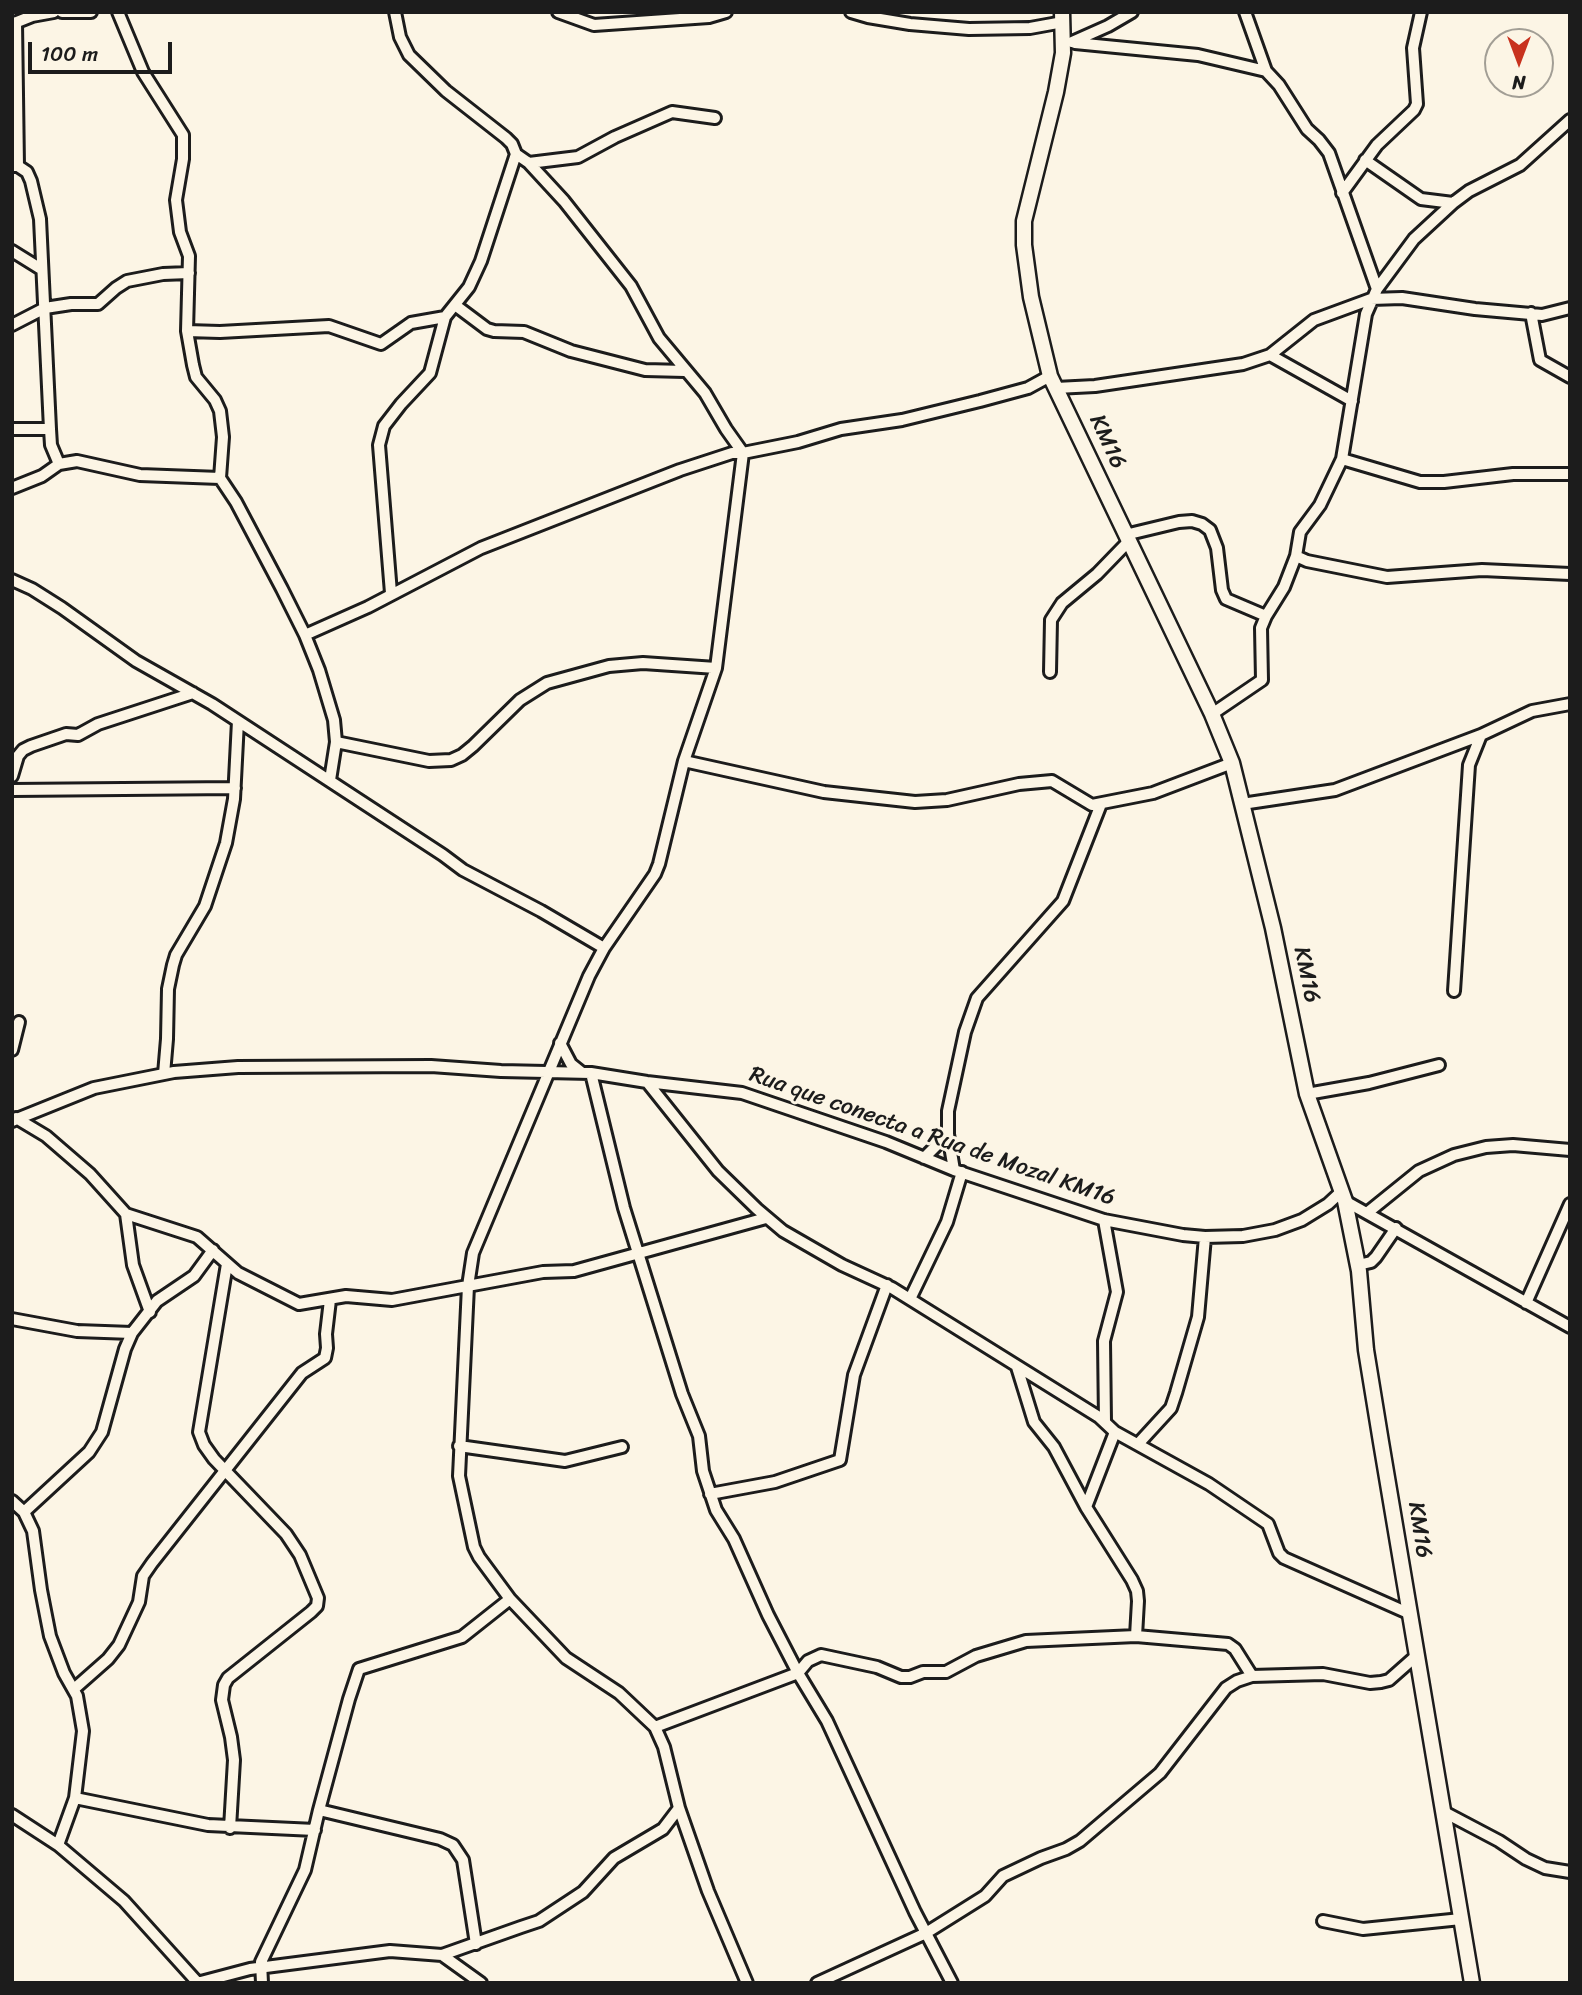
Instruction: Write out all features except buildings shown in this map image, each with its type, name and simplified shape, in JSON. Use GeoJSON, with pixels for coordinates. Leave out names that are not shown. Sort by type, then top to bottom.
{"type":"FeatureCollection","features":[{"type":"Feature","properties":{"kind":"street"},"geometry":{"type":"LineString","coordinates":[[54,12],[39,13],[14,23],[15,166],[27,172],[37,201],[51,445],[59,464]]}},
{"type":"Feature","properties":{"kind":"street"},"geometry":{"type":"LineString","coordinates":[[62,12],[91,12]]}},
{"type":"Feature","properties":{"kind":"street"},"geometry":{"type":"LineString","coordinates":[[396,12],[400,37],[410,55],[446,91],[506,138],[516,154],[529,163],[564,201],[631,286],[659,338],[705,393],[743,453],[716,668],[684,761],[673,813],[655,874],[604,948],[535,1100],[473,1253],[468,1286],[459,1476],[474,1547],[510,1600],[566,1658],[619,1693],[655,1727],[664,1747],[679,1808],[708,1891],[747,1983]]}},
{"type":"Feature","properties":{"kind":"street"},"geometry":{"type":"LineString","coordinates":[[558,12],[594,25],[709,17],[726,12]]}},
{"type":"Feature","properties":{"kind":"street"},"geometry":{"type":"LineString","coordinates":[[851,12],[900,22],[969,29],[1030,28],[1063,17]]}},
{"type":"Feature","properties":{"kind":"street"},"geometry":{"type":"LineString","coordinates":[[1069,41],[1132,12]]}},
{"type":"Feature","properties":{"kind":"street"},"geometry":{"type":"LineString","coordinates":[[1245,12],[1266,71],[1279,85],[1307,130],[1329,153],[1374,294]]}},
{"type":"Feature","properties":{"kind":"street"},"geometry":{"type":"LineString","coordinates":[[1342,193],[1389,131],[1414,110],[1417,104],[1413,48],[1421,12]]}},
{"type":"Feature","properties":{"kind":"street"},"geometry":{"type":"LineString","coordinates":[[116,13],[150,86],[169,110],[183,135],[183,159],[176,200],[180,232],[189,256],[187,331],[196,377],[215,400],[220,411],[223,437],[220,478],[236,502],[305,635],[319,670],[334,720],[336,742],[330,780]]}},
{"type":"Feature","properties":{"kind":"street","name":"KM16"},"geometry":{"type":"LineString","coordinates":[[1063,17],[1069,41],[1024,221],[1024,245],[1031,297],[1053,382],[1212,714],[1232,763],[1273,928],[1307,1094],[1343,1196],[1358,1265],[1366,1350],[1401,1555],[1415,1657],[1472,1983]]}},
{"type":"Feature","properties":{"kind":"street"},"geometry":{"type":"LineString","coordinates":[[1069,41],[1198,55],[1266,71]]}},
{"type":"Feature","properties":{"kind":"street"},"geometry":{"type":"LineString","coordinates":[[529,163],[578,157],[615,136],[672,112],[715,118]]}},
{"type":"Feature","properties":{"kind":"street"},"geometry":{"type":"LineString","coordinates":[[1212,714],[1262,680],[1260,641],[1266,616],[1284,587],[1296,556],[1300,532],[1320,505],[1342,459],[1362,337],[1374,294],[1414,239],[1453,203],[1469,191],[1520,164],[1570,120]]}},
{"type":"Feature","properties":{"kind":"street"},"geometry":{"type":"LineString","coordinates":[[391,593],[379,445],[384,426],[430,373],[445,317],[469,287],[481,261],[516,154]]}},
{"type":"Feature","properties":{"kind":"street"},"geometry":{"type":"LineString","coordinates":[[1365,160],[1421,199],[1453,203]]}},
{"type":"Feature","properties":{"kind":"street"},"geometry":{"type":"LineString","coordinates":[[12,251],[41,269]]}},
{"type":"Feature","properties":{"kind":"street"},"geometry":{"type":"LineString","coordinates":[[12,325],[45,308],[98,304],[127,281],[163,274],[189,273]]}},
{"type":"Feature","properties":{"kind":"street"},"geometry":{"type":"LineString","coordinates":[[305,635],[368,607],[481,548],[587,505],[732,453],[798,442],[842,429],[902,420],[1053,382],[1096,386],[1243,364],[1270,355],[1314,320],[1374,294],[1475,309],[1552,314],[1570,309]]}},
{"type":"Feature","properties":{"kind":"street"},"geometry":{"type":"LineString","coordinates":[[456,305],[494,331],[524,332],[571,351],[645,370],[685,371]]}},
{"type":"Feature","properties":{"kind":"street"},"geometry":{"type":"LineString","coordinates":[[1531,313],[1540,360],[1570,377]]}},
{"type":"Feature","properties":{"kind":"street"},"geometry":{"type":"LineString","coordinates":[[187,331],[220,332],[329,326],[381,344],[411,323],[445,317]]}},
{"type":"Feature","properties":{"kind":"street"},"geometry":{"type":"LineString","coordinates":[[1270,355],[1352,401]]}},
{"type":"Feature","properties":{"kind":"street"},"geometry":{"type":"LineString","coordinates":[[12,429],[50,429]]}},
{"type":"Feature","properties":{"kind":"street"},"geometry":{"type":"LineString","coordinates":[[1342,459],[1420,482],[1513,474],[1570,474]]}},
{"type":"Feature","properties":{"kind":"street"},"geometry":{"type":"LineString","coordinates":[[12,488],[42,476],[59,464],[78,461],[140,474],[220,478]]}},
{"type":"Feature","properties":{"kind":"street"},"geometry":{"type":"LineString","coordinates":[[1050,672],[1051,620],[1062,603],[1097,574],[1127,539],[1178,522],[1192,521],[1210,530],[1217,548],[1222,590],[1226,598],[1266,616]]}},
{"type":"Feature","properties":{"kind":"street"},"geometry":{"type":"LineString","coordinates":[[1296,556],[1307,561],[1387,577],[1482,570],[1570,574]]}},
{"type":"Feature","properties":{"kind":"street"},"geometry":{"type":"LineString","coordinates":[[12,580],[62,608],[136,661],[238,720],[463,870],[604,948]]}},
{"type":"Feature","properties":{"kind":"street"},"geometry":{"type":"LineString","coordinates":[[336,742],[429,761],[451,760],[473,746],[520,700],[547,683],[620,665],[643,663],[716,668]]}},
{"type":"Feature","properties":{"kind":"street"},"geometry":{"type":"LineString","coordinates":[[12,776],[18,756],[23,750],[66,734],[78,735],[99,724],[193,693]]}},
{"type":"Feature","properties":{"kind":"street"},"geometry":{"type":"LineString","coordinates":[[1242,804],[1335,790],[1482,735],[1532,711],[1570,704]]}},
{"type":"Feature","properties":{"kind":"street"},"geometry":{"type":"LineString","coordinates":[[164,1074],[168,989],[173,965],[176,955],[205,906],[226,844],[235,788],[238,720]]}},
{"type":"Feature","properties":{"kind":"street"},"geometry":{"type":"LineString","coordinates":[[1454,991],[1469,765],[1482,735]]}},
{"type":"Feature","properties":{"kind":"street"},"geometry":{"type":"LineString","coordinates":[[684,761],[824,792],[877,800],[947,800],[1019,784],[1052,781],[1092,805],[1153,793],[1232,763]]}},
{"type":"Feature","properties":{"kind":"street"},"geometry":{"type":"LineString","coordinates":[[12,790],[235,788]]}},
{"type":"Feature","properties":{"kind":"street"},"geometry":{"type":"LineString","coordinates":[[910,1299],[947,1222],[958,1171],[948,1134],[948,1111],[960,1050],[977,999],[1063,901],[1101,804]]}},
{"type":"Feature","properties":{"kind":"street"},"geometry":{"type":"LineString","coordinates":[[12,1050],[19,1021]]}},
{"type":"Feature","properties":{"kind":"street"},"geometry":{"type":"LineString","coordinates":[[560,1043],[571,1064],[586,1072],[638,1253],[682,1394],[699,1436],[703,1471],[710,1494],[798,1673],[827,1721],[952,1983]]}},
{"type":"Feature","properties":{"kind":"street"},"geometry":{"type":"LineString","coordinates":[[1307,1094],[1368,1083],[1439,1065]]}},
{"type":"Feature","properties":{"kind":"street"},"geometry":{"type":"LineString","coordinates":[[14,1119],[94,1088],[164,1074],[238,1067],[431,1066],[550,1071]]}},
{"type":"Feature","properties":{"kind":"street","name":"Rua que conecta a Rua de Mozal KM16"},"geometry":{"type":"LineString","coordinates":[[550,1071],[586,1072],[742,1093],[1104,1220],[1205,1237],[1243,1236],[1275,1230],[1302,1220],[1343,1196]]}},
{"type":"Feature","properties":{"kind":"street"},"geometry":{"type":"LineString","coordinates":[[648,1082],[718,1171],[783,1231],[842,1265],[887,1285],[1105,1422],[1115,1432],[1209,1484],[1261,1517],[1268,1524],[1279,1553],[1284,1558],[1408,1614]]}},
{"type":"Feature","properties":{"kind":"street"},"geometry":{"type":"LineString","coordinates":[[14,1119],[46,1136],[90,1174],[127,1214],[197,1237],[239,1273],[299,1304],[346,1296],[392,1300],[542,1272],[581,1269],[766,1218]]}},
{"type":"Feature","properties":{"kind":"street"},"geometry":{"type":"LineString","coordinates":[[924,1158],[948,1134]]}},
{"type":"Feature","properties":{"kind":"street"},"geometry":{"type":"LineString","coordinates":[[1367,1213],[1419,1171],[1454,1156],[1486,1147],[1513,1145],[1570,1150]]}},
{"type":"Feature","properties":{"kind":"street"},"geometry":{"type":"LineString","coordinates":[[1343,1196],[1367,1213],[1570,1327]]}},
{"type":"Feature","properties":{"kind":"street"},"geometry":{"type":"LineString","coordinates":[[1527,1303],[1570,1204]]}},
{"type":"Feature","properties":{"kind":"street"},"geometry":{"type":"LineString","coordinates":[[127,1214],[132,1265],[150,1312]]}},
{"type":"Feature","properties":{"kind":"street"},"geometry":{"type":"LineString","coordinates":[[1104,1220],[1117,1292],[1104,1340],[1105,1422]]}},
{"type":"Feature","properties":{"kind":"street"},"geometry":{"type":"LineString","coordinates":[[1358,1265],[1371,1262],[1396,1228]]}},
{"type":"Feature","properties":{"kind":"street"},"geometry":{"type":"LineString","coordinates":[[1138,1444],[1171,1408],[1176,1393],[1198,1317],[1205,1237]]}},
{"type":"Feature","properties":{"kind":"street"},"geometry":{"type":"LineString","coordinates":[[24,1513],[89,1452],[102,1432],[132,1333],[167,1293],[194,1276],[213,1250]]}},
{"type":"Feature","properties":{"kind":"street"},"geometry":{"type":"LineString","coordinates":[[226,1264],[199,1432],[204,1445],[224,1471],[286,1534],[300,1555],[318,1598],[317,1606],[311,1612],[228,1678],[224,1685],[222,1700],[234,1760],[230,1828]]}},
{"type":"Feature","properties":{"kind":"street"},"geometry":{"type":"LineString","coordinates":[[710,1494],[775,1482],[840,1460],[854,1375],[887,1285]]}},
{"type":"Feature","properties":{"kind":"street"},"geometry":{"type":"LineString","coordinates":[[74,1689],[108,1659],[119,1645],[139,1602],[143,1576],[302,1373],[324,1358],[330,1300]]}},
{"type":"Feature","properties":{"kind":"street"},"geometry":{"type":"LineString","coordinates":[[12,1319],[77,1331],[132,1333]]}},
{"type":"Feature","properties":{"kind":"street"},"geometry":{"type":"LineString","coordinates":[[1017,1367],[1034,1422],[1054,1447],[1086,1507],[1137,1591],[1136,1636]]}},
{"type":"Feature","properties":{"kind":"street"},"geometry":{"type":"LineString","coordinates":[[1086,1507],[1115,1432]]}},
{"type":"Feature","properties":{"kind":"street"},"geometry":{"type":"LineString","coordinates":[[460,1446],[565,1461],[622,1447]]}},
{"type":"Feature","properties":{"kind":"street"},"geometry":{"type":"LineString","coordinates":[[12,1501],[24,1513],[33,1531],[50,1636],[64,1673],[74,1689],[83,1731],[75,1798],[58,1845]]}},
{"type":"Feature","properties":{"kind":"street"},"geometry":{"type":"LineString","coordinates":[[262,1983],[261,1968],[265,1951],[305,1870],[359,1669],[462,1637],[510,1600]]}},
{"type":"Feature","properties":{"kind":"street"},"geometry":{"type":"LineString","coordinates":[[655,1727],[798,1673],[808,1661],[821,1655],[910,1676],[923,1672],[946,1672],[976,1656],[1027,1642],[1136,1636],[1228,1644],[1235,1649],[1252,1676]]}},
{"type":"Feature","properties":{"kind":"street"},"geometry":{"type":"LineString","coordinates":[[817,1983],[926,1933],[977,1902],[1003,1876],[1066,1849],[1089,1833],[1160,1773],[1226,1688],[1252,1676],[1322,1675],[1370,1683],[1381,1682],[1389,1680],[1415,1657]]}},
{"type":"Feature","properties":{"kind":"street"},"geometry":{"type":"LineString","coordinates":[[75,1798],[230,1828],[315,1830]]}},
{"type":"Feature","properties":{"kind":"street"},"geometry":{"type":"LineString","coordinates":[[12,1815],[58,1845],[124,1901],[198,1983],[214,1977],[261,1968],[390,1951],[442,1955],[539,1921],[583,1892],[614,1858],[663,1829],[679,1808]]}},
{"type":"Feature","properties":{"kind":"street"},"geometry":{"type":"LineString","coordinates":[[319,1810],[440,1839],[453,1845],[463,1860],[471,1945],[463,1968]]}},
{"type":"Feature","properties":{"kind":"street"},"geometry":{"type":"LineString","coordinates":[[1444,1812],[1545,1868],[1570,1872]]}},
{"type":"Feature","properties":{"kind":"street"},"geometry":{"type":"LineString","coordinates":[[1323,1922],[1363,1929],[1461,1919]]}},
{"type":"Feature","properties":{"kind":"street"},"geometry":{"type":"LineString","coordinates":[[442,1955],[481,1983]]}}]}
